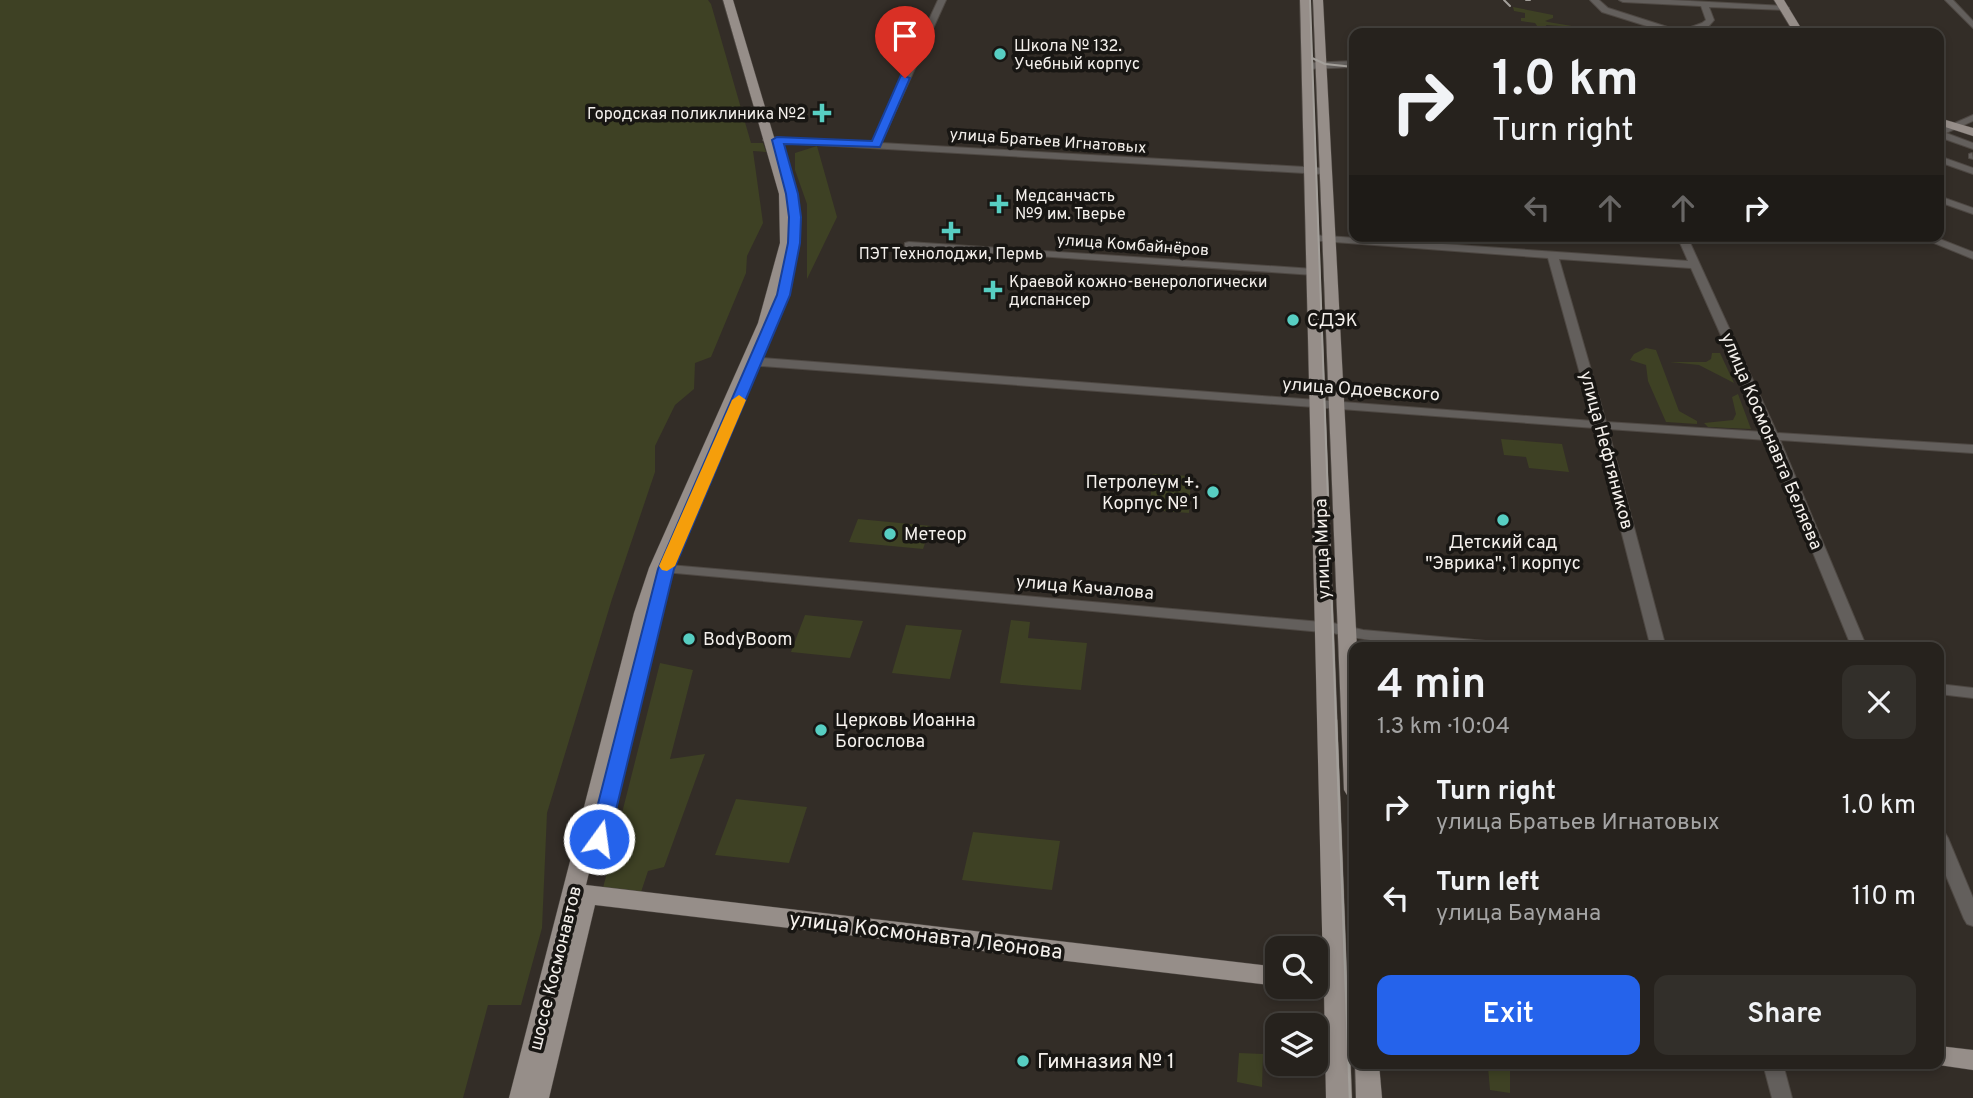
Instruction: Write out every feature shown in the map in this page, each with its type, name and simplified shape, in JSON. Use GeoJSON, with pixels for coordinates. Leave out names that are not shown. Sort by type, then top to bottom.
{"type":"FeatureCollection","features":[{"type":"Feature","properties":{"kind":"main road","name":"шоссе Космонавтов"},"geometry":{"type":"LineString","coordinates":[[728,0],[773,140]]}},
{"type":"Feature","properties":{"kind":"main road","name":"шоссе Космонавтов"},"geometry":{"type":"LineString","coordinates":[[522,1098],[580,894],[662,568],[752,361],[775,294],[787,243],[785,194],[773,140],[734,0]]}},
{"type":"Feature","properties":{"kind":"main road","name":"улица Мира"},"geometry":{"type":"LineString","coordinates":[[1305,0],[1307,66],[1336,405],[1335,984],[1339,1098]]}},
{"type":"Feature","properties":{"kind":"main road","name":"улица Мира"},"geometry":{"type":"LineString","coordinates":[[1318,0],[1321,64],[1318,171]]}},
{"type":"Feature","properties":{"kind":"main road"},"geometry":{"type":"LineString","coordinates":[[1782,4],[1797,28]]}},
{"type":"Feature","properties":{"kind":"main road"},"geometry":{"type":"LineString","coordinates":[[1944,123],[1973,132]]}},
{"type":"Feature","properties":{"kind":"main road","name":"улица Мира"},"geometry":{"type":"LineString","coordinates":[[1321,239],[1314,272],[1318,403],[1336,629],[1349,745]]}},
{"type":"Feature","properties":{"kind":"main road","name":"шоссе Космонавтов"},"geometry":{"type":"LineString","coordinates":[[536,1098],[580,894]]}},
{"type":"Feature","properties":{"kind":"main road","name":"улица Космонавта Леонова"},"geometry":{"type":"LineString","coordinates":[[580,894],[1265,975]]}},
{"type":"Feature","properties":{"kind":"main road"},"geometry":{"type":"LineString","coordinates":[[1944,1057],[1973,1060]]}},
{"type":"Feature","properties":{"kind":"main road"},"geometry":{"type":"LineString","coordinates":[[1367,1069],[1369,1098]]}},
{"type":"Feature","properties":{"kind":"street"},"geometry":{"type":"LineString","coordinates":[[876,145],[942,0]]}},
{"type":"Feature","properties":{"kind":"street"},"geometry":{"type":"LineString","coordinates":[[1594,0],[1605,10],[1661,28]]}},
{"type":"Feature","properties":{"kind":"street"},"geometry":{"type":"LineString","coordinates":[[1623,0],[1782,4]]}},
{"type":"Feature","properties":{"kind":"street"},"geometry":{"type":"LineString","coordinates":[[1949,0],[1973,26]]}},
{"type":"Feature","properties":{"kind":"street"},"geometry":{"type":"LineString","coordinates":[[1696,28],[1710,20],[1704,4]]}},
{"type":"Feature","properties":{"kind":"street"},"geometry":{"type":"LineString","coordinates":[[1307,66],[1349,64]]}},
{"type":"Feature","properties":{"kind":"street"},"geometry":{"type":"LineString","coordinates":[[1944,131],[1973,118]]}},
{"type":"Feature","properties":{"kind":"street"},"geometry":{"type":"LineString","coordinates":[[1944,136],[1973,146]]}},
{"type":"Feature","properties":{"kind":"street","name":"улица Братьев Игнатовых"},"geometry":{"type":"LineString","coordinates":[[773,140],[1318,171]]}},
{"type":"Feature","properties":{"kind":"street"},"geometry":{"type":"LineString","coordinates":[[1944,161],[1973,171]]}},
{"type":"Feature","properties":{"kind":"street"},"geometry":{"type":"LineString","coordinates":[[1944,201],[1973,211]]}},
{"type":"Feature","properties":{"kind":"street"},"geometry":{"type":"LineString","coordinates":[[1321,239],[1349,241]]}},
{"type":"Feature","properties":{"kind":"street"},"geometry":{"type":"LineString","coordinates":[[1367,242],[1695,265]]}},
{"type":"Feature","properties":{"kind":"street","name":"улица Космонавта Беляева"},"geometry":{"type":"LineString","coordinates":[[1685,242],[1772,436],[1858,642]]}},
{"type":"Feature","properties":{"kind":"street"},"geometry":{"type":"LineString","coordinates":[[1937,242],[1973,256]]}},
{"type":"Feature","properties":{"kind":"street","name":"улица Комбайнёров"},"geometry":{"type":"LineString","coordinates":[[909,245],[1314,272]]}},
{"type":"Feature","properties":{"kind":"street","name":"улица Нефтяников"},"geometry":{"type":"LineString","coordinates":[[1552,254],[1657,642]]}},
{"type":"Feature","properties":{"kind":"street","name":"улица Одоевского"},"geometry":{"type":"LineString","coordinates":[[752,361],[1600,425],[1973,449]]}},
{"type":"Feature","properties":{"kind":"street","name":"улица Качалова"},"geometry":{"type":"LineString","coordinates":[[662,568],[1336,629],[1363,635],[1441,642]]}},
{"type":"Feature","properties":{"kind":"street"},"geometry":{"type":"LineString","coordinates":[[1944,690],[1973,693]]}},
{"type":"Feature","properties":{"kind":"street"},"geometry":{"type":"LineString","coordinates":[[1944,850],[1973,919]]}},
{"type":"Feature","properties":{"kind":"street"},"geometry":{"type":"LineString","coordinates":[[1774,1069],[1782,1098]]}},
{"type":"Feature","properties":{"kind":"green space"},"geometry":{"type":"Polygon","coordinates":[[[0,0],[708,0],[711,4],[751,143],[763,143],[766,152],[753,151],[763,223],[747,256],[746,273],[711,357],[695,363],[694,389],[675,405],[655,446],[655,472],[612,599],[547,813],[542,928],[521,1005],[488,1005],[463,1098],[0,1098],[0,0]]]}},
{"type":"Feature","properties":{"kind":"green space"},"geometry":{"type":"Polygon","coordinates":[[[1513,7],[1553,15],[1553,18],[1545,21],[1578,27],[1546,25],[1547,28],[1538,28],[1535,23],[1521,21],[1521,18],[1525,18],[1525,13],[1514,11],[1513,7]]]}},
{"type":"Feature","properties":{"kind":"green space"},"geometry":{"type":"Polygon","coordinates":[[[817,146],[837,217],[807,279],[807,204],[795,170],[795,153],[817,146]]]}},
{"type":"Feature","properties":{"kind":"green space"},"geometry":{"type":"Polygon","coordinates":[[[1646,348],[1656,350],[1679,411],[1697,421],[1697,424],[1666,422],[1648,381],[1646,365],[1630,360],[1634,354],[1646,348]]]}},
{"type":"Feature","properties":{"kind":"green space"},"geometry":{"type":"Polygon","coordinates":[[[1712,353],[1720,353],[1734,383],[1699,365],[1670,362],[1706,362],[1711,359],[1712,353]]]}},
{"type":"Feature","properties":{"kind":"green space"},"geometry":{"type":"Polygon","coordinates":[[[1738,394],[1751,429],[1708,427],[1704,423],[1733,420],[1736,414],[1732,397],[1738,394]]]}},
{"type":"Feature","properties":{"kind":"green space"},"geometry":{"type":"Polygon","coordinates":[[[1501,439],[1562,444],[1569,472],[1529,468],[1526,457],[1504,455],[1501,439]]]}},
{"type":"Feature","properties":{"kind":"green space"},"geometry":{"type":"Polygon","coordinates":[[[1152,474],[1191,476],[1189,513],[1150,510],[1152,474]]]}},
{"type":"Feature","properties":{"kind":"green space","name":"Метеор"},"geometry":{"type":"Polygon","coordinates":[[[858,519],[931,526],[923,549],[849,542],[858,519]]]}},
{"type":"Feature","properties":{"kind":"green space"},"geometry":{"type":"Polygon","coordinates":[[[805,615],[863,621],[850,658],[791,652],[805,615]]]}},
{"type":"Feature","properties":{"kind":"green space"},"geometry":{"type":"Polygon","coordinates":[[[1011,620],[1030,622],[1028,638],[1087,643],[1081,690],[1000,683],[1011,620]]]}},
{"type":"Feature","properties":{"kind":"green space"},"geometry":{"type":"Polygon","coordinates":[[[906,625],[962,630],[950,679],[892,673],[906,625]]]}},
{"type":"Feature","properties":{"kind":"green space"},"geometry":{"type":"Polygon","coordinates":[[[660,663],[693,670],[670,759],[705,754],[664,867],[648,871],[640,895],[603,888],[660,663]]]}},
{"type":"Feature","properties":{"kind":"green space"},"geometry":{"type":"Polygon","coordinates":[[[736,799],[807,807],[789,863],[715,855],[736,799]]]}},
{"type":"Feature","properties":{"kind":"green space"},"geometry":{"type":"Polygon","coordinates":[[[973,832],[1060,841],[1052,890],[962,880],[973,832]]]}},
{"type":"Feature","properties":{"kind":"green space"},"geometry":{"type":"Polygon","coordinates":[[[1239,1053],[1263,1054],[1262,1087],[1237,1082],[1239,1053]]]}},
{"type":"Feature","properties":{"kind":"green space"},"geometry":{"type":"Polygon","coordinates":[[[1488,1069],[1510,1070],[1510,1093],[1490,1090],[1488,1069]]]}},
{"type":"Feature","properties":{"kind":"tram line"},"geometry":{"type":"LineString","coordinates":[[1310,0],[1312,58]]}},
{"type":"Feature","properties":{"kind":"tram line"},"geometry":{"type":"LineString","coordinates":[[1504,0],[1510,6]]}},
{"type":"Feature","properties":{"kind":"tram line"},"geometry":{"type":"LineString","coordinates":[[1312,58],[1325,64],[1349,66]]}},
{"type":"Feature","properties":{"kind":"tram line"},"geometry":{"type":"LineString","coordinates":[[1312,58],[1336,722]]}},
{"type":"Feature","properties":{"kind":"tram line"},"geometry":{"type":"LineString","coordinates":[[1336,720],[1350,1098]]}},
{"type":"Feature","properties":{"kind":"slow traffic"},"geometry":{"type":"LineString","coordinates":[[667,566],[739,400]]}},
{"type":"Feature","properties":{"kind":"place","name":"Школа № 132. Учебный корпус"},"geometry":{"type":"Point","coordinates":[1000,54]}},
{"type":"Feature","properties":{"kind":"place","name":"Городская поликлиника №2"},"geometry":{"type":"Point","coordinates":[822,113]}},
{"type":"Feature","properties":{"kind":"place","name":"Медсанчасть №9 им. Тверье"},"geometry":{"type":"Point","coordinates":[999,204]}},
{"type":"Feature","properties":{"kind":"place","name":"ПЭТ Технолоджи, Пермь"},"geometry":{"type":"Point","coordinates":[951,231]}},
{"type":"Feature","properties":{"kind":"place","name":"Краевой кожно-венерологически диспансер"},"geometry":{"type":"Point","coordinates":[993,290]}},
{"type":"Feature","properties":{"kind":"place","name":"СДЭК"},"geometry":{"type":"Point","coordinates":[1293,320]}},
{"type":"Feature","properties":{"kind":"place","name":"Петролеум +. Корпус № 1"},"geometry":{"type":"Point","coordinates":[1213,492]}},
{"type":"Feature","properties":{"kind":"place","name":"Детский сад \"Эврика\", 1 корпус"},"geometry":{"type":"Point","coordinates":[1503,520]}},
{"type":"Feature","properties":{"kind":"place","name":"Метеор"},"geometry":{"type":"Point","coordinates":[890,534]}},
{"type":"Feature","properties":{"kind":"place","name":"BodyBoom"},"geometry":{"type":"Point","coordinates":[689,639]}},
{"type":"Feature","properties":{"kind":"place","name":"Церковь Иоанна Богослова"},"geometry":{"type":"Point","coordinates":[821,730]}},
{"type":"Feature","properties":{"kind":"place","name":"Гимназия № 1"},"geometry":{"type":"Point","coordinates":[1023,1061]}},
{"type":"Feature","properties":{"kind":"route"},"geometry":{"type":"LineString","coordinates":[[599,839],[666,569],[784,295],[794,243],[795,217],[792,194],[777,140],[876,145],[905,78]]}}]}
